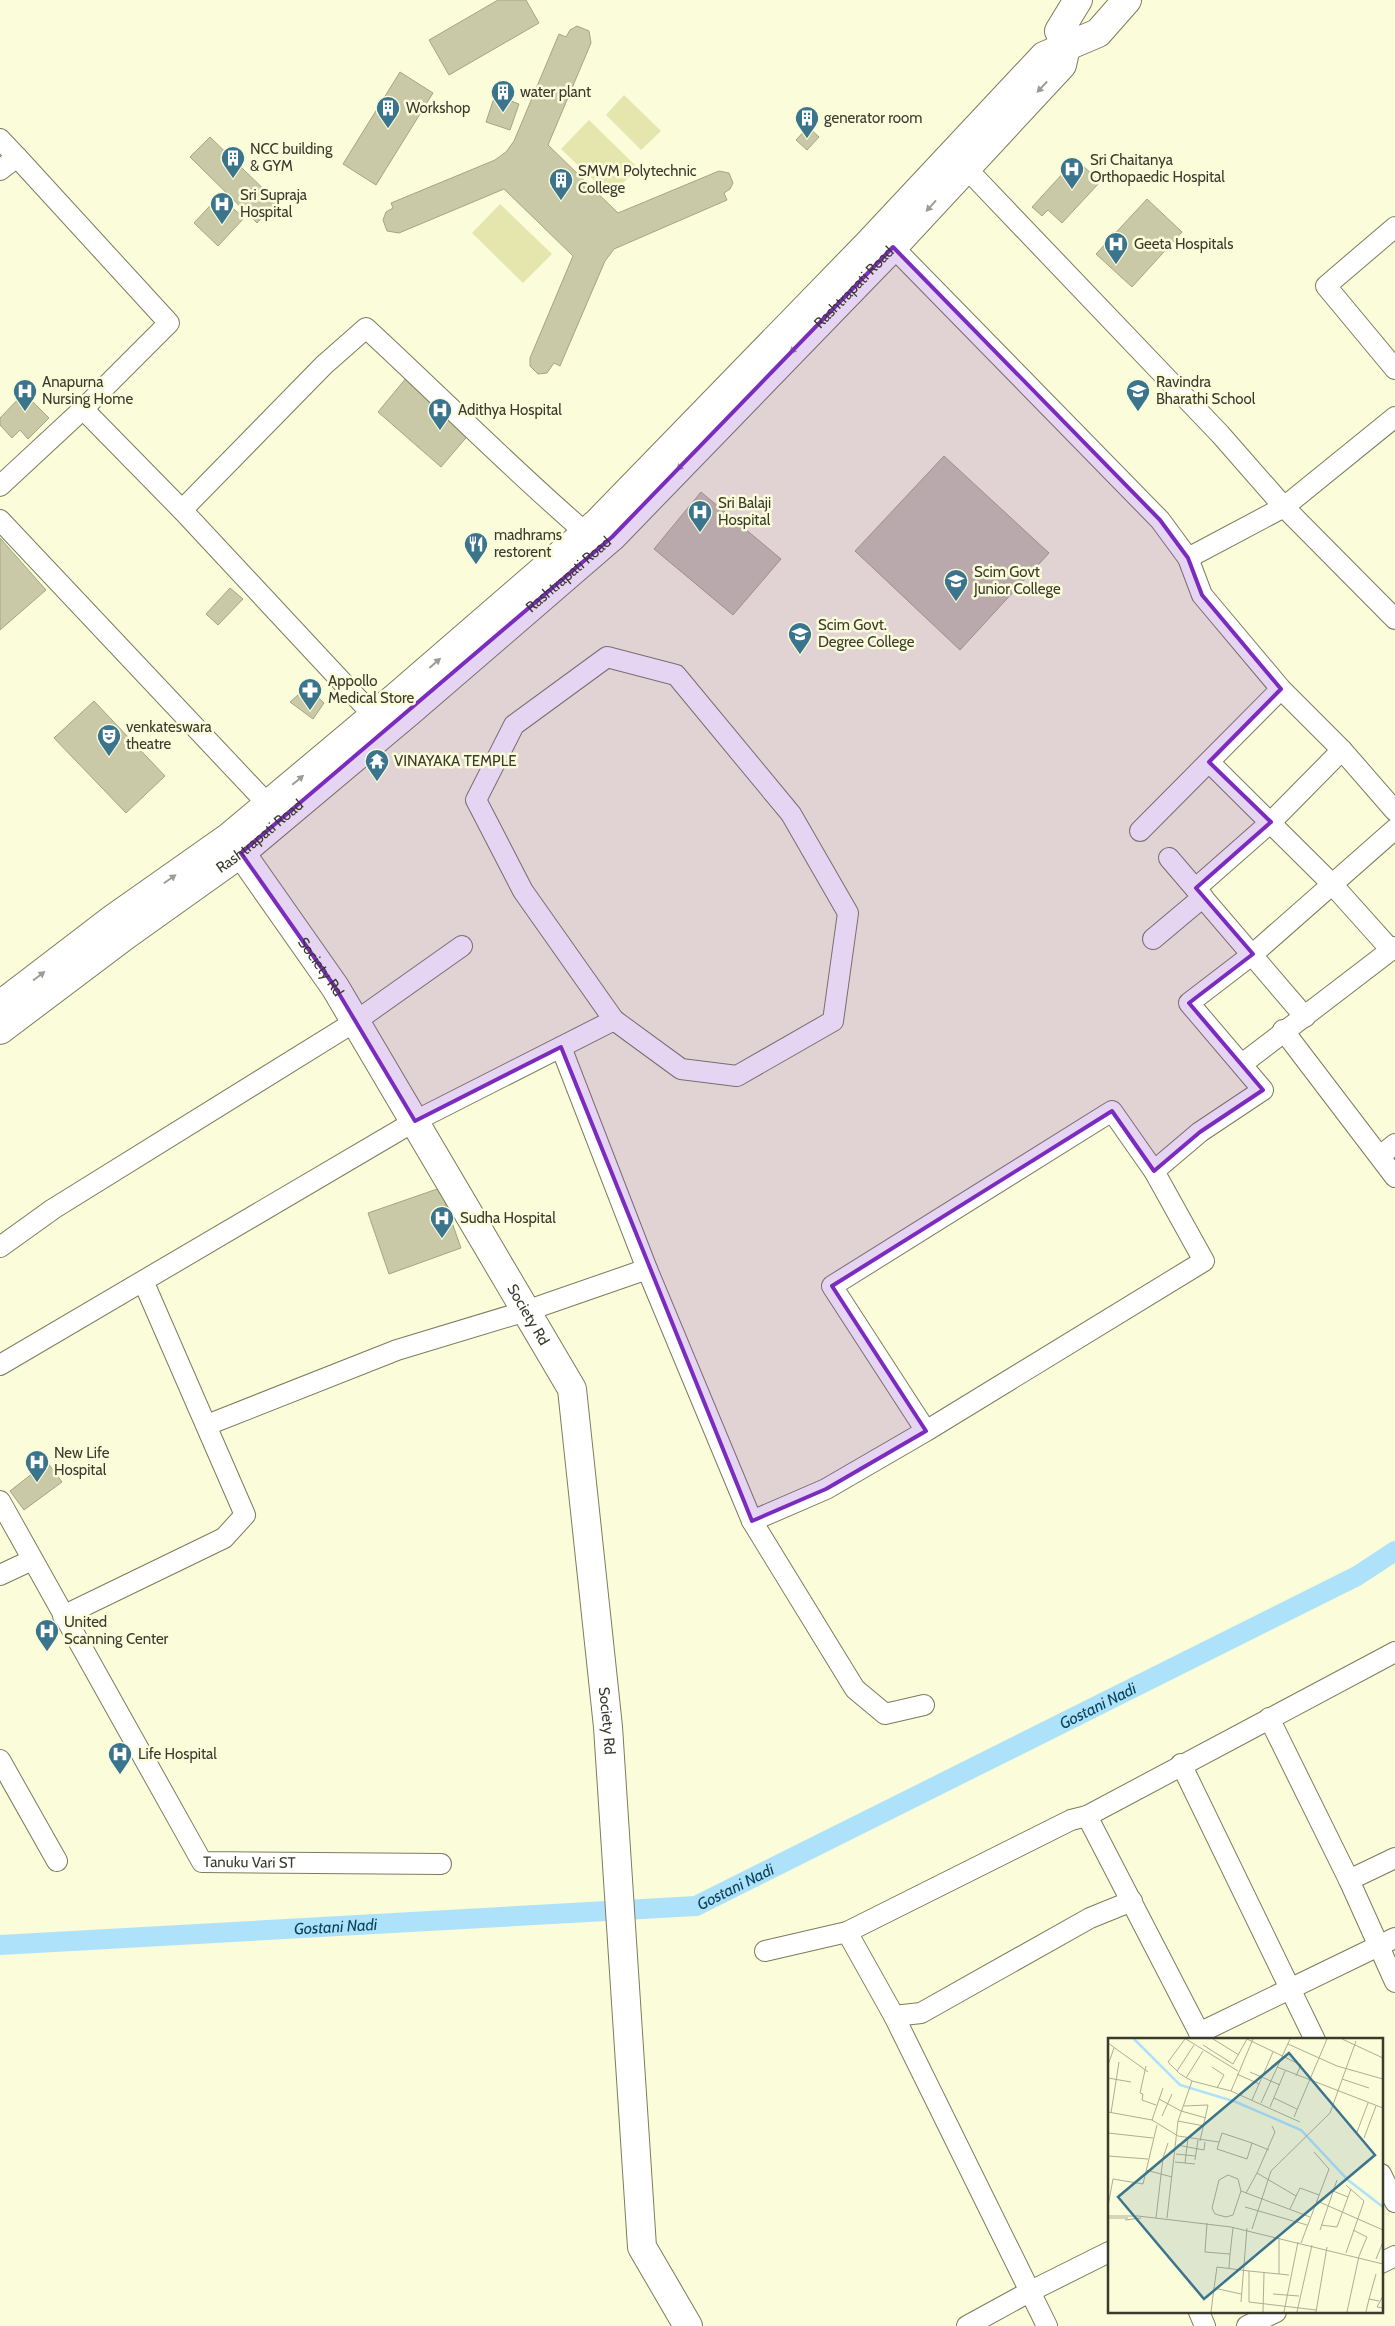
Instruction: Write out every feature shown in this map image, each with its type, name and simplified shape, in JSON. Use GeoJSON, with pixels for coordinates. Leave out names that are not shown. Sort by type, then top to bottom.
{"type":"FeatureCollection","features":[{"type":"Feature","properties":{"kind":"street"},"geometry":{"type":"LineString","coordinates":[[1078,0],[1059,31],[1066,47],[1098,33],[1127,0]]}},
{"type":"Feature","properties":{"kind":"street","name":"Rashtrapati Road"},"geometry":{"type":"LineString","coordinates":[[0,1005],[114,918],[229,837],[275,812],[409,712],[612,537],[893,247],[1062,65],[1066,47],[1103,0]]}},
{"type":"Feature","properties":{"kind":"street","name":"Rashtrapati Road"},"geometry":{"type":"LineString","coordinates":[[0,1030],[126,935],[241,853],[275,812],[374,716],[586,533],[869,243],[1044,56],[1066,47]]}},
{"type":"Feature","properties":{"kind":"street"},"geometry":{"type":"LineString","coordinates":[[0,139],[169,322],[83,409],[0,486]]}},
{"type":"Feature","properties":{"kind":"street"},"geometry":{"type":"LineString","coordinates":[[0,170],[16,157]]}},
{"type":"Feature","properties":{"kind":"street"},"geometry":{"type":"LineString","coordinates":[[966,168],[1220,434],[1284,507],[1395,619]]}},
{"type":"Feature","properties":{"kind":"street"},"geometry":{"type":"LineString","coordinates":[[1395,227],[1326,286],[1395,369]]}},
{"type":"Feature","properties":{"kind":"street"},"geometry":{"type":"LineString","coordinates":[[893,247],[1160,520],[1188,558],[1202,595],[1281,689],[1342,750],[1395,811]]}},
{"type":"Feature","properties":{"kind":"street"},"geometry":{"type":"LineString","coordinates":[[182,510],[324,365],[366,328],[439,396],[522,478],[586,533]]}},
{"type":"Feature","properties":{"kind":"street"},"geometry":{"type":"LineString","coordinates":[[83,409],[182,510],[374,716]]}},
{"type":"Feature","properties":{"kind":"street"},"geometry":{"type":"LineString","coordinates":[[1188,558],[1284,507],[1395,417]]}},
{"type":"Feature","properties":{"kind":"street"},"geometry":{"type":"LineString","coordinates":[[0,520],[275,812]]}},
{"type":"Feature","properties":{"kind":"street"},"geometry":{"type":"LineString","coordinates":[[607,657],[676,675],[791,814],[848,913],[833,1021],[737,1076],[682,1068],[614,1020],[523,891],[476,800],[514,725],[607,657]]}},
{"type":"Feature","properties":{"kind":"street"},"geometry":{"type":"LineString","coordinates":[[1140,831],[1281,689]]}},
{"type":"Feature","properties":{"kind":"street"},"geometry":{"type":"LineString","coordinates":[[1153,939],[1342,750]]}},
{"type":"Feature","properties":{"kind":"street"},"geometry":{"type":"LineString","coordinates":[[1209,762],[1331,883],[1393,948],[1305,1017],[1283,1030],[1242,1064]]}},
{"type":"Feature","properties":{"kind":"street"},"geometry":{"type":"LineString","coordinates":[[1154,1171],[1200,1132],[1263,1090],[1189,1003],[1253,954],[1331,883],[1395,829]]}},
{"type":"Feature","properties":{"kind":"street","name":"Society Rd"},"geometry":{"type":"LineString","coordinates":[[241,853],[335,987],[356,1021],[572,1389],[608,1727],[642,2247],[688,2326]]}},
{"type":"Feature","properties":{"kind":"street"},"geometry":{"type":"LineString","coordinates":[[1168,858],[1200,892],[1305,1017]]}},
{"type":"Feature","properties":{"kind":"street"},"geometry":{"type":"LineString","coordinates":[[0,1246],[53,1208],[356,1021],[462,946]]}},
{"type":"Feature","properties":{"kind":"street"},"geometry":{"type":"LineString","coordinates":[[0,1365],[415,1121],[614,1020]]}},
{"type":"Feature","properties":{"kind":"street"},"geometry":{"type":"LineString","coordinates":[[1283,1030],[1388,1150],[1395,1177]]}},
{"type":"Feature","properties":{"kind":"street"},"geometry":{"type":"LineString","coordinates":[[561,1047],[647,1269],[752,1521],[855,1689],[885,1714],[924,1705]]}},
{"type":"Feature","properties":{"kind":"street"},"geometry":{"type":"LineString","coordinates":[[752,1521],[826,1488],[926,1431],[1204,1261],[1154,1171],[1112,1111],[832,1286],[926,1431]]}},
{"type":"Feature","properties":{"kind":"street"},"geometry":{"type":"LineString","coordinates":[[207,1425],[397,1350],[526,1311],[647,1269]]}},
{"type":"Feature","properties":{"kind":"street"},"geometry":{"type":"LineString","coordinates":[[64,1616],[224,1538],[245,1515],[144,1282]]}},
{"type":"Feature","properties":{"kind":"street","name":"Tanuku Vari ST"},"geometry":{"type":"LineString","coordinates":[[0,1501],[202,1862],[441,1864]]}},
{"type":"Feature","properties":{"kind":"street"},"geometry":{"type":"LineString","coordinates":[[0,1575],[32,1560]]}},
{"type":"Feature","properties":{"kind":"street"},"geometry":{"type":"LineString","coordinates":[[765,1951],[847,1932],[1071,1820],[1087,1816],[1181,1764],[1395,1652]]}},
{"type":"Feature","properties":{"kind":"street"},"geometry":{"type":"LineString","coordinates":[[1269,1718],[1349,1880],[1386,1942],[1395,1982]]}},
{"type":"Feature","properties":{"kind":"street"},"geometry":{"type":"LineString","coordinates":[[0,1760],[57,1861]]}},
{"type":"Feature","properties":{"kind":"street"},"geometry":{"type":"LineString","coordinates":[[1181,1764],[1314,2038]]}},
{"type":"Feature","properties":{"kind":"street"},"geometry":{"type":"LineString","coordinates":[[1087,1816],[1201,2037],[1290,1988],[1386,1942]]}},
{"type":"Feature","properties":{"kind":"street"},"geometry":{"type":"LineString","coordinates":[[1349,1880],[1395,1858]]}},
{"type":"Feature","properties":{"kind":"street"},"geometry":{"type":"LineString","coordinates":[[894,2016],[921,2014],[1090,1918],[1132,1901]]}},
{"type":"Feature","properties":{"kind":"street"},"geometry":{"type":"LineString","coordinates":[[847,1932],[894,2016],[1047,2326]]}},
{"type":"Feature","properties":{"kind":"street"},"geometry":{"type":"LineString","coordinates":[[1382,2176],[1395,2202]]}},
{"type":"Feature","properties":{"kind":"street"},"geometry":{"type":"LineString","coordinates":[[967,2326],[1108,2252]]}},
{"type":"Feature","properties":{"kind":"street"},"geometry":{"type":"LineString","coordinates":[[1382,2262],[1395,2256]]}},
{"type":"Feature","properties":{"kind":"street"},"geometry":{"type":"LineString","coordinates":[[1200,2314],[1205,2326]]}},
{"type":"Feature","properties":{"kind":"street"},"geometry":{"type":"LineString","coordinates":[[1247,2326],[1272,2314]]}},
{"type":"Feature","properties":{"kind":"highlighted area"},"geometry":{"type":"Polygon","coordinates":[[[893,247],[1160,520],[1188,558],[1202,595],[1281,689],[1209,762],[1271,822],[1196,888],[1253,954],[1189,1003],[1263,1090],[1200,1132],[1154,1171],[1112,1111],[832,1286],[926,1431],[826,1489],[752,1521],[561,1047],[415,1121],[335,987],[241,853],[612,537],[893,247]]]}},
{"type":"Feature","properties":{"kind":"green space"},"geometry":{"type":"Polygon","coordinates":[[[624,95],[661,131],[641,150],[606,115],[624,95]]]}},
{"type":"Feature","properties":{"kind":"green space"},"geometry":{"type":"Polygon","coordinates":[[[589,120],[638,168],[610,196],[561,149],[589,120]]]}},
{"type":"Feature","properties":{"kind":"green space"},"geometry":{"type":"Polygon","coordinates":[[[500,204],[552,254],[523,283],[472,233],[500,204]]]}},
{"type":"Feature","properties":{"kind":"building","name":"Workshop"},"geometry":{"type":"Polygon","coordinates":[[[498,0],[526,0],[539,23],[449,75],[429,40],[498,0]]]}},
{"type":"Feature","properties":{"kind":"building","name":"SMVM Polytechnic College"},"geometry":{"type":"Polygon","coordinates":[[[577,26],[589,31],[591,43],[548,145],[618,213],[719,171],[729,173],[733,183],[730,189],[724,193],[727,200],[614,249],[605,261],[560,366],[554,363],[547,373],[538,374],[530,366],[530,358],[573,256],[504,189],[399,233],[387,231],[383,220],[386,212],[393,208],[391,203],[495,160],[506,152],[514,141],[559,34],[566,37],[570,30],[577,26]]]}},
{"type":"Feature","properties":{"kind":"building","name":"Workshop"},"geometry":{"type":"Polygon","coordinates":[[[400,72],[433,93],[376,185],[343,164],[400,72]]]}},
{"type":"Feature","properties":{"kind":"building","name":"water plant"},"geometry":{"type":"Polygon","coordinates":[[[495,95],[519,104],[510,130],[486,122],[495,95]]]}},
{"type":"Feature","properties":{"kind":"building","name":"generator room"},"geometry":{"type":"Polygon","coordinates":[[[808,127],[819,137],[807,150],[796,140],[808,127]]]}},
{"type":"Feature","properties":{"kind":"building","name":"NCC building & GYM"},"geometry":{"type":"Polygon","coordinates":[[[210,137],[277,202],[257,223],[190,157],[210,137]]]}},
{"type":"Feature","properties":{"kind":"building"},"geometry":{"type":"Polygon","coordinates":[[[1076,159],[1100,182],[1062,223],[1048,210],[1042,216],[1032,207],[1076,159]]]}},
{"type":"Feature","properties":{"kind":"building"},"geometry":{"type":"Polygon","coordinates":[[[219,196],[244,218],[218,246],[194,223],[219,196]]]}},
{"type":"Feature","properties":{"kind":"building"},"geometry":{"type":"Polygon","coordinates":[[[1147,199],[1182,232],[1132,287],[1096,254],[1147,199]]]}},
{"type":"Feature","properties":{"kind":"building"},"geometry":{"type":"Polygon","coordinates":[[[407,377],[471,432],[441,467],[378,412],[407,377]]]}},
{"type":"Feature","properties":{"kind":"building"},"geometry":{"type":"Polygon","coordinates":[[[24,393],[49,418],[28,439],[20,430],[12,438],[0,425],[0,418],[24,393]]]}},
{"type":"Feature","properties":{"kind":"building","name":"Scim Govt Junior College"},"geometry":{"type":"Polygon","coordinates":[[[944,456],[1049,553],[960,650],[855,551],[944,456]]]}},
{"type":"Feature","properties":{"kind":"building"},"geometry":{"type":"Polygon","coordinates":[[[701,492],[781,559],[733,615],[654,549],[701,492]]]}},
{"type":"Feature","properties":{"kind":"building"},"geometry":{"type":"Polygon","coordinates":[[[0,538],[46,590],[0,630],[0,538]]]}},
{"type":"Feature","properties":{"kind":"building"},"geometry":{"type":"Polygon","coordinates":[[[230,588],[243,599],[218,625],[206,614],[230,588]]]}},
{"type":"Feature","properties":{"kind":"building","name":"Appollo Medical Store"},"geometry":{"type":"Polygon","coordinates":[[[307,687],[324,703],[313,719],[290,702],[307,687]]]}},
{"type":"Feature","properties":{"kind":"building","name":"venkateswara theatre"},"geometry":{"type":"Polygon","coordinates":[[[94,701],[165,776],[126,813],[54,738],[94,701]]]}},
{"type":"Feature","properties":{"kind":"building"},"geometry":{"type":"Polygon","coordinates":[[[440,1188],[461,1248],[389,1274],[368,1213],[440,1188]]]}},
{"type":"Feature","properties":{"kind":"building"},"geometry":{"type":"Polygon","coordinates":[[[47,1462],[62,1482],[24,1510],[10,1491],[47,1462]]]}},
{"type":"Feature","properties":{"kind":"waterway","name":"Gostani Nadi"},"geometry":{"type":"LineString","coordinates":[[0,1945],[696,1906],[1357,1576],[1395,1551]]}},
{"type":"Feature","properties":{"kind":"place","name":"water plant"},"geometry":{"type":"Point","coordinates":[503,113]}},
{"type":"Feature","properties":{"kind":"place","name":"Workshop"},"geometry":{"type":"Point","coordinates":[388,129]}},
{"type":"Feature","properties":{"kind":"place","name":"generator room"},"geometry":{"type":"Point","coordinates":[807,139]}},
{"type":"Feature","properties":{"kind":"place","name":"NCC building & GYM"},"geometry":{"type":"Point","coordinates":[233,179]}},
{"type":"Feature","properties":{"kind":"place","name":"Sri Chaitanya Orthopaedic Hospital"},"geometry":{"type":"Point","coordinates":[1072,190]}},
{"type":"Feature","properties":{"kind":"place","name":"SMVM Polytechnic College"},"geometry":{"type":"Point","coordinates":[561,201]}},
{"type":"Feature","properties":{"kind":"place","name":"Sri Supraja Hospital"},"geometry":{"type":"Point","coordinates":[222,225]}},
{"type":"Feature","properties":{"kind":"place","name":"Geeta Hospitals"},"geometry":{"type":"Point","coordinates":[1116,265]}},
{"type":"Feature","properties":{"kind":"place","name":"Anapurna Nursing Home"},"geometry":{"type":"Point","coordinates":[25,412]}},
{"type":"Feature","properties":{"kind":"place","name":"Ravindra Bharathi School"},"geometry":{"type":"Point","coordinates":[1138,412]}},
{"type":"Feature","properties":{"kind":"place","name":"Adithya Hospital"},"geometry":{"type":"Point","coordinates":[440,431]}},
{"type":"Feature","properties":{"kind":"place","name":"Sri Balaji Hospital"},"geometry":{"type":"Point","coordinates":[700,533]}},
{"type":"Feature","properties":{"kind":"place","name":"madhrams restorent"},"geometry":{"type":"Point","coordinates":[476,565]}},
{"type":"Feature","properties":{"kind":"place","name":"Scim Govt Junior College"},"geometry":{"type":"Point","coordinates":[956,602]}},
{"type":"Feature","properties":{"kind":"place","name":"Scim Govt. Degree College"},"geometry":{"type":"Point","coordinates":[800,655]}},
{"type":"Feature","properties":{"kind":"place","name":"Appollo Medical Store"},"geometry":{"type":"Point","coordinates":[310,711]}},
{"type":"Feature","properties":{"kind":"place","name":"venkateswara theatre"},"geometry":{"type":"Point","coordinates":[109,757]}},
{"type":"Feature","properties":{"kind":"place","name":"VINAYAKA TEMPLE"},"geometry":{"type":"Point","coordinates":[377,782]}},
{"type":"Feature","properties":{"kind":"place","name":"Sudha Hospital"},"geometry":{"type":"Point","coordinates":[442,1239]}},
{"type":"Feature","properties":{"kind":"place","name":"New Life Hospital"},"geometry":{"type":"Point","coordinates":[37,1483]}},
{"type":"Feature","properties":{"kind":"place","name":"United Scanning Center"},"geometry":{"type":"Point","coordinates":[47,1652]}},
{"type":"Feature","properties":{"kind":"place","name":"Life Hospital"},"geometry":{"type":"Point","coordinates":[120,1775]}}]}
